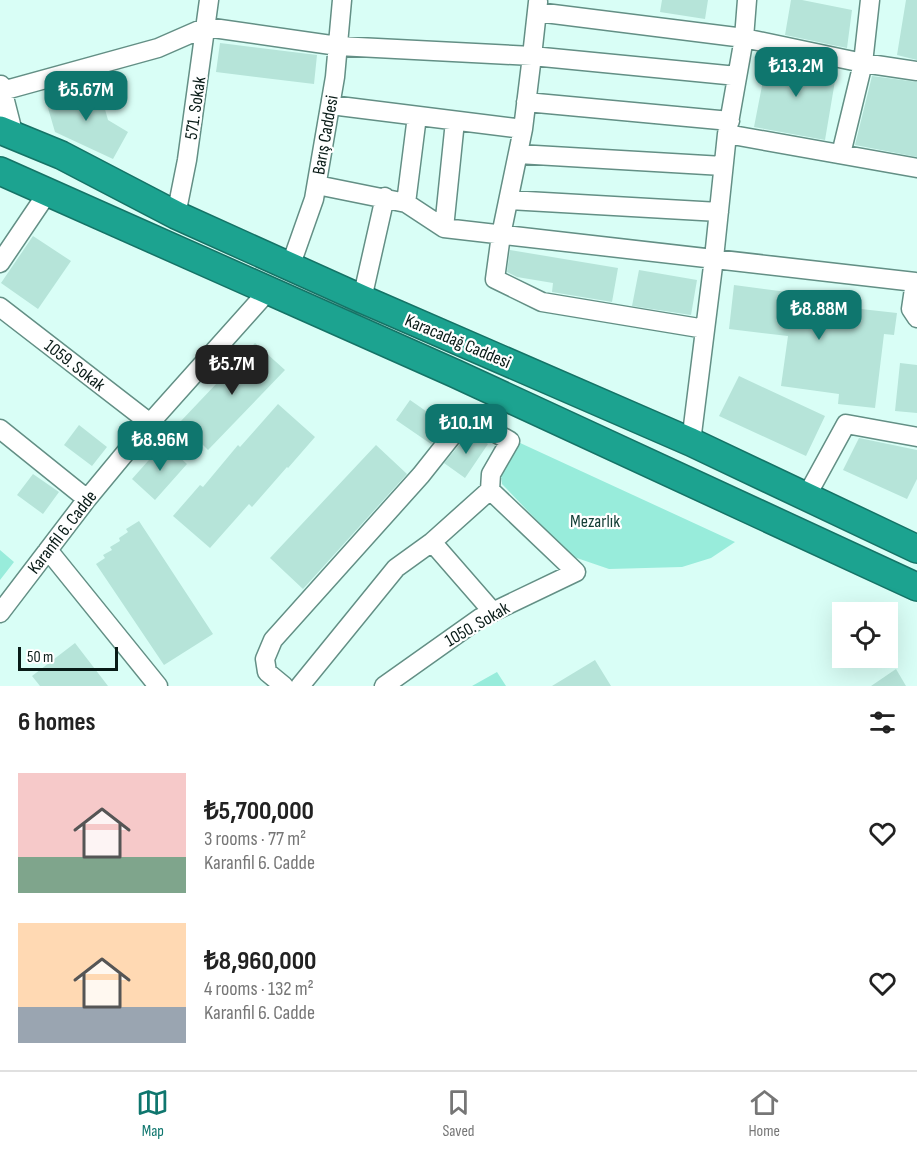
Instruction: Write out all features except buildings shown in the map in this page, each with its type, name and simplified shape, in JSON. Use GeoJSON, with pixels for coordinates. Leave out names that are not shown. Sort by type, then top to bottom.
{"type":"FeatureCollection","features":[{"type":"Feature","properties":{"kind":"highway","name":"Karacadağ Caddesi"},"geometry":{"type":"LineString","coordinates":[[7,133],[61,155],[176,215],[362,299],[691,442],[917,549]]}},
{"type":"Feature","properties":{"kind":"highway","name":"Karacadağ Caddesi"},"geometry":{"type":"LineString","coordinates":[[0,171],[464,378],[917,587]]}},
{"type":"Feature","properties":{"kind":"street","name":"571. Sokak"},"geometry":{"type":"LineString","coordinates":[[176,215],[187,160],[208,0]]}},
{"type":"Feature","properties":{"kind":"street","name":"Barış Caddesi"},"geometry":{"type":"LineString","coordinates":[[290,267],[317,185],[338,46],[342,0]]}},
{"type":"Feature","properties":{"kind":"street"},"geometry":{"type":"LineString","coordinates":[[691,442],[723,166],[744,38],[747,0]]}},
{"type":"Feature","properties":{"kind":"street"},"geometry":{"type":"LineString","coordinates":[[841,154],[863,63],[870,0]]}},
{"type":"Feature","properties":{"kind":"street"},"geometry":{"type":"LineString","coordinates":[[705,329],[542,302],[495,279],[501,235],[523,129],[538,6],[744,38],[863,63],[917,71]]}},
{"type":"Feature","properties":{"kind":"street"},"geometry":{"type":"LineString","coordinates":[[7,133],[1,90],[158,48],[206,27],[338,46],[532,56],[737,76]]}},
{"type":"Feature","properties":{"kind":"street"},"geometry":{"type":"LineString","coordinates":[[526,102],[728,127],[841,154],[917,168]]}},
{"type":"Feature","properties":{"kind":"street"},"geometry":{"type":"LineString","coordinates":[[330,105],[523,129]]}},
{"type":"Feature","properties":{"kind":"street"},"geometry":{"type":"LineString","coordinates":[[406,203],[417,116]]}},
{"type":"Feature","properties":{"kind":"street"},"geometry":{"type":"LineString","coordinates":[[444,228],[455,121]]}},
{"type":"Feature","properties":{"kind":"street"},"geometry":{"type":"LineString","coordinates":[[518,154],[723,166]]}},
{"type":"Feature","properties":{"kind":"street"},"geometry":{"type":"LineString","coordinates":[[317,185],[406,203],[444,228],[916,280],[911,309],[917,318]]}},
{"type":"Feature","properties":{"kind":"street"},"geometry":{"type":"LineString","coordinates":[[0,262],[48,192]]}},
{"type":"Feature","properties":{"kind":"street"},"geometry":{"type":"LineString","coordinates":[[362,299],[385,197]]}},
{"type":"Feature","properties":{"kind":"street"},"geometry":{"type":"LineString","coordinates":[[509,200],[719,212]]}},
{"type":"Feature","properties":{"kind":"street","name":"Karanfil 6. Cadde"},"geometry":{"type":"LineString","coordinates":[[0,613],[87,499],[150,423],[268,291]]}},
{"type":"Feature","properties":{"kind":"street","name":"1059. Sokak"},"geometry":{"type":"LineString","coordinates":[[0,307],[150,423]]}},
{"type":"Feature","properties":{"kind":"street"},"geometry":{"type":"LineString","coordinates":[[284,686],[267,672],[265,659],[273,640],[421,475],[467,417],[510,441],[490,474],[490,490],[432,542],[396,568],[300,686]]}},
{"type":"Feature","properties":{"kind":"street"},"geometry":{"type":"LineString","coordinates":[[806,497],[846,424],[917,437]]}},
{"type":"Feature","properties":{"kind":"street"},"geometry":{"type":"LineString","coordinates":[[0,429],[87,499]]}},
{"type":"Feature","properties":{"kind":"street","name":"1050. Sokak"},"geometry":{"type":"LineString","coordinates":[[384,686],[423,656],[480,618],[576,572],[490,490]]}},
{"type":"Feature","properties":{"kind":"street"},"geometry":{"type":"LineString","coordinates":[[432,542],[493,612]]}},
{"type":"Feature","properties":{"kind":"street"},"geometry":{"type":"LineString","coordinates":[[48,549],[158,686]]}},
{"type":"Feature","properties":{"kind":"green space","name":"Mezarlık"},"geometry":{"type":"Polygon","coordinates":[[[518,442],[735,542],[711,558],[682,567],[609,569],[571,556],[502,484],[500,465],[518,442]]]}},
{"type":"Feature","properties":{"kind":"green space"},"geometry":{"type":"Polygon","coordinates":[[[0,550],[14,562],[0,580],[0,550]]]}},
{"type":"Feature","properties":{"kind":"green space"},"geometry":{"type":"Polygon","coordinates":[[[497,672],[506,686],[472,686],[497,672]]]}}]}
